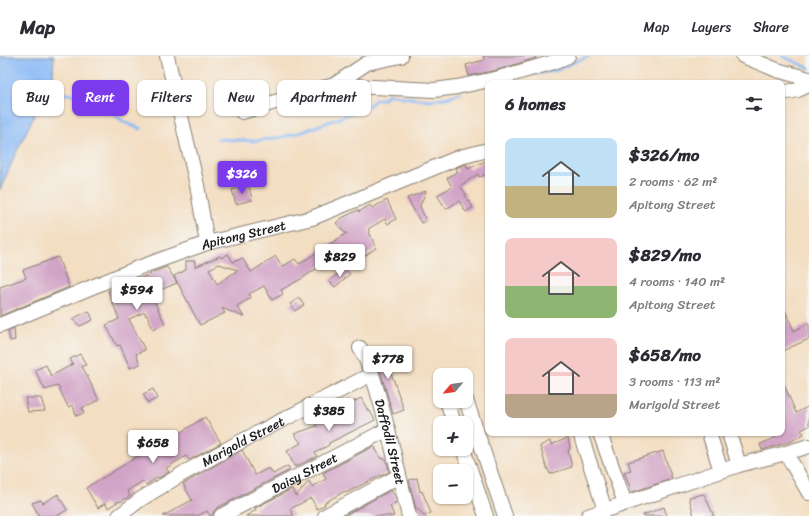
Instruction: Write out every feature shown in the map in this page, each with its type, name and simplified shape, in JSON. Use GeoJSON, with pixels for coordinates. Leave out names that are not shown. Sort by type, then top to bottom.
{"type":"FeatureCollection","features":[{"type":"Feature","properties":{"kind":"street"},"geometry":{"type":"LineString","coordinates":[[167,56],[197,185],[207,243]]}},
{"type":"Feature","properties":{"kind":"street"},"geometry":{"type":"LineString","coordinates":[[342,80],[367,63],[380,59],[401,56]]}},
{"type":"Feature","properties":{"kind":"street"},"geometry":{"type":"LineString","coordinates":[[490,80],[554,62],[568,56]]}},
{"type":"Feature","properties":{"kind":"street"},"geometry":{"type":"LineString","coordinates":[[743,56],[777,70],[809,80]]}},
{"type":"Feature","properties":{"kind":"street"},"geometry":{"type":"LineString","coordinates":[[371,87],[434,90],[485,81]]}},
{"type":"Feature","properties":{"kind":"street"},"geometry":{"type":"LineString","coordinates":[[785,92],[798,90],[809,85]]}},
{"type":"Feature","properties":{"kind":"street","name":"Apitong Street"},"geometry":{"type":"LineString","coordinates":[[0,325],[138,268],[207,243],[312,218],[453,160],[485,151]]}},
{"type":"Feature","properties":{"kind":"street","name":"Daffodil Street"},"geometry":{"type":"LineString","coordinates":[[360,348],[372,374],[388,429],[409,516]]}},
{"type":"Feature","properties":{"kind":"street","name":"Marigold Street"},"geometry":{"type":"LineString","coordinates":[[119,516],[141,499],[182,474],[240,442],[372,374]]}},
{"type":"Feature","properties":{"kind":"street"},"geometry":{"type":"LineString","coordinates":[[469,408],[505,516]]}},
{"type":"Feature","properties":{"kind":"street","name":"Daisy Street"},"geometry":{"type":"LineString","coordinates":[[221,516],[388,429]]}},
{"type":"Feature","properties":{"kind":"street"},"geometry":{"type":"LineString","coordinates":[[581,436],[605,510]]}},
{"type":"Feature","properties":{"kind":"street"},"geometry":{"type":"LineString","coordinates":[[601,436],[625,503]]}},
{"type":"Feature","properties":{"kind":"street"},"geometry":{"type":"LineString","coordinates":[[710,436],[721,471]]}},
{"type":"Feature","properties":{"kind":"street"},"geometry":{"type":"LineString","coordinates":[[730,436],[739,464]]}},
{"type":"Feature","properties":{"kind":"street"},"geometry":{"type":"LineString","coordinates":[[588,516],[739,464],[809,446]]}},
{"type":"Feature","properties":{"kind":"street"},"geometry":{"type":"LineString","coordinates":[[786,453],[809,493]]}},
{"type":"Feature","properties":{"kind":"street"},"geometry":{"type":"LineString","coordinates":[[465,456],[486,516]]}},
{"type":"Feature","properties":{"kind":"street"},"geometry":{"type":"LineString","coordinates":[[333,514],[400,476]]}},
{"type":"Feature","properties":{"kind":"water"},"geometry":{"type":"Polygon","coordinates":[[[0,56],[54,56],[52,80],[12,80],[12,116],[34,116],[0,190],[0,56]]]}},
{"type":"Feature","properties":{"kind":"building"},"geometry":{"type":"Polygon","coordinates":[[[483,56],[536,56],[536,58],[497,70],[469,76],[466,65],[484,60],[483,56]]]}},
{"type":"Feature","properties":{"kind":"building"},"geometry":{"type":"Polygon","coordinates":[[[485,161],[485,175],[479,177],[478,174],[460,186],[473,207],[466,212],[459,201],[446,209],[437,195],[452,187],[447,178],[458,171],[456,168],[466,164],[468,169],[485,161]]]}},
{"type":"Feature","properties":{"kind":"building"},"geometry":{"type":"Polygon","coordinates":[[[260,169],[261,178],[248,179],[247,171],[260,169]]]}},
{"type":"Feature","properties":{"kind":"building"},"geometry":{"type":"Polygon","coordinates":[[[249,186],[252,200],[236,204],[232,190],[249,186]]]}},
{"type":"Feature","properties":{"kind":"building"},"geometry":{"type":"Polygon","coordinates":[[[426,191],[420,206],[426,221],[421,223],[407,198],[426,191]]]}},
{"type":"Feature","properties":{"kind":"building"},"geometry":{"type":"Polygon","coordinates":[[[387,200],[396,219],[388,224],[385,219],[368,229],[376,248],[357,259],[348,249],[329,263],[328,261],[281,290],[283,294],[272,300],[264,286],[249,294],[251,298],[237,306],[244,317],[222,308],[225,313],[200,325],[174,276],[186,270],[186,261],[195,261],[195,267],[228,254],[233,262],[242,258],[251,272],[276,256],[282,267],[295,259],[299,264],[347,233],[345,233],[336,223],[342,218],[358,210],[359,212],[370,205],[372,208],[387,200]],[[219,264],[209,269],[217,284],[238,270],[219,264]]]}},
{"type":"Feature","properties":{"kind":"building"},"geometry":{"type":"Polygon","coordinates":[[[58,257],[69,287],[0,316],[0,287],[26,278],[23,270],[58,257]]]}},
{"type":"Feature","properties":{"kind":"building"},"geometry":{"type":"Polygon","coordinates":[[[167,267],[177,283],[151,294],[165,324],[153,329],[145,312],[129,319],[145,350],[136,354],[140,364],[130,368],[120,345],[117,346],[106,325],[119,319],[108,291],[167,267]]]}},
{"type":"Feature","properties":{"kind":"building"},"geometry":{"type":"Polygon","coordinates":[[[344,268],[350,274],[335,287],[329,281],[344,268]]]}},
{"type":"Feature","properties":{"kind":"building"},"geometry":{"type":"Polygon","coordinates":[[[299,298],[304,305],[295,311],[290,304],[299,298]]]}},
{"type":"Feature","properties":{"kind":"building"},"geometry":{"type":"Polygon","coordinates":[[[785,310],[794,331],[809,323],[809,339],[785,350],[785,310]]]}},
{"type":"Feature","properties":{"kind":"building"},"geometry":{"type":"Polygon","coordinates":[[[89,311],[93,320],[80,326],[72,319],[89,311]]]}},
{"type":"Feature","properties":{"kind":"building"},"geometry":{"type":"Polygon","coordinates":[[[14,328],[15,340],[10,341],[8,331],[14,328]]]}},
{"type":"Feature","properties":{"kind":"building"},"geometry":{"type":"Polygon","coordinates":[[[383,347],[393,368],[390,370],[404,410],[393,414],[380,370],[372,352],[383,347]]]}},
{"type":"Feature","properties":{"kind":"building"},"geometry":{"type":"Polygon","coordinates":[[[80,354],[86,365],[82,366],[99,400],[82,408],[84,413],[76,416],[73,405],[68,407],[58,386],[45,390],[35,370],[46,365],[51,376],[73,364],[70,359],[80,354]]]}},
{"type":"Feature","properties":{"kind":"building"},"geometry":{"type":"Polygon","coordinates":[[[785,387],[796,413],[809,406],[809,426],[801,430],[804,434],[792,441],[762,450],[760,444],[775,438],[775,436],[785,436],[785,387]]]}},
{"type":"Feature","properties":{"kind":"building"},"geometry":{"type":"Polygon","coordinates":[[[153,389],[158,398],[148,403],[143,394],[153,389]]]}},
{"type":"Feature","properties":{"kind":"building"},"geometry":{"type":"Polygon","coordinates":[[[25,398],[41,398],[45,411],[28,412],[25,398]]]}},
{"type":"Feature","properties":{"kind":"building"},"geometry":{"type":"Polygon","coordinates":[[[361,398],[375,420],[329,443],[329,445],[315,453],[317,456],[295,467],[287,451],[301,443],[294,434],[317,426],[315,422],[322,419],[326,425],[347,414],[343,407],[361,398]]]}},
{"type":"Feature","properties":{"kind":"building"},"geometry":{"type":"Polygon","coordinates":[[[205,417],[221,443],[189,460],[186,456],[166,468],[169,472],[146,485],[143,481],[127,491],[130,496],[120,502],[119,501],[108,508],[105,503],[98,508],[86,488],[205,417]]]}},
{"type":"Feature","properties":{"kind":"building"},"geometry":{"type":"Polygon","coordinates":[[[568,438],[570,449],[568,450],[572,467],[550,474],[540,446],[550,441],[551,445],[568,438]]]}},
{"type":"Feature","properties":{"kind":"building"},"geometry":{"type":"Polygon","coordinates":[[[374,446],[381,459],[384,458],[388,465],[389,472],[346,493],[345,491],[324,503],[325,505],[317,509],[311,498],[290,509],[294,516],[246,516],[256,510],[255,508],[292,489],[296,496],[309,481],[312,487],[326,479],[323,473],[374,446]]]}},
{"type":"Feature","properties":{"kind":"building"},"geometry":{"type":"Polygon","coordinates":[[[242,450],[255,475],[269,468],[273,474],[288,466],[290,470],[217,508],[210,516],[207,511],[197,516],[163,516],[192,500],[183,484],[242,450]]]}},
{"type":"Feature","properties":{"kind":"building"},"geometry":{"type":"Polygon","coordinates":[[[663,451],[672,479],[632,492],[624,472],[631,470],[628,462],[663,451]]]}},
{"type":"Feature","properties":{"kind":"building"},"geometry":{"type":"Polygon","coordinates":[[[417,478],[420,492],[422,491],[431,513],[424,516],[418,509],[416,509],[409,480],[417,478]]]}},
{"type":"Feature","properties":{"kind":"building"},"geometry":{"type":"Polygon","coordinates":[[[391,490],[397,502],[390,506],[394,516],[344,516],[391,490]]]}},
{"type":"Feature","properties":{"kind":"building"},"geometry":{"type":"Polygon","coordinates":[[[58,494],[67,510],[57,516],[39,516],[32,503],[41,500],[43,503],[58,494]]]}},
{"type":"Feature","properties":{"kind":"building"},"geometry":{"type":"Polygon","coordinates":[[[704,494],[714,516],[694,516],[689,497],[704,494]]]}},
{"type":"Feature","properties":{"kind":"building"},"geometry":{"type":"Polygon","coordinates":[[[664,507],[667,516],[643,516],[643,515],[664,507]]]}},
{"type":"Feature","properties":{"kind":"waterway"},"geometry":{"type":"LineString","coordinates":[[536,74],[557,70],[589,56]]}},
{"type":"Feature","properties":{"kind":"waterway"},"geometry":{"type":"LineString","coordinates":[[782,56],[809,68]]}},
{"type":"Feature","properties":{"kind":"waterway"},"geometry":{"type":"LineString","coordinates":[[64,93],[85,97],[105,107],[124,122],[141,129]]}},
{"type":"Feature","properties":{"kind":"waterway"},"geometry":{"type":"LineString","coordinates":[[218,139],[256,141],[302,132],[360,110],[370,105],[376,99],[383,99],[389,94],[430,100],[446,98],[460,93]]}}]}
